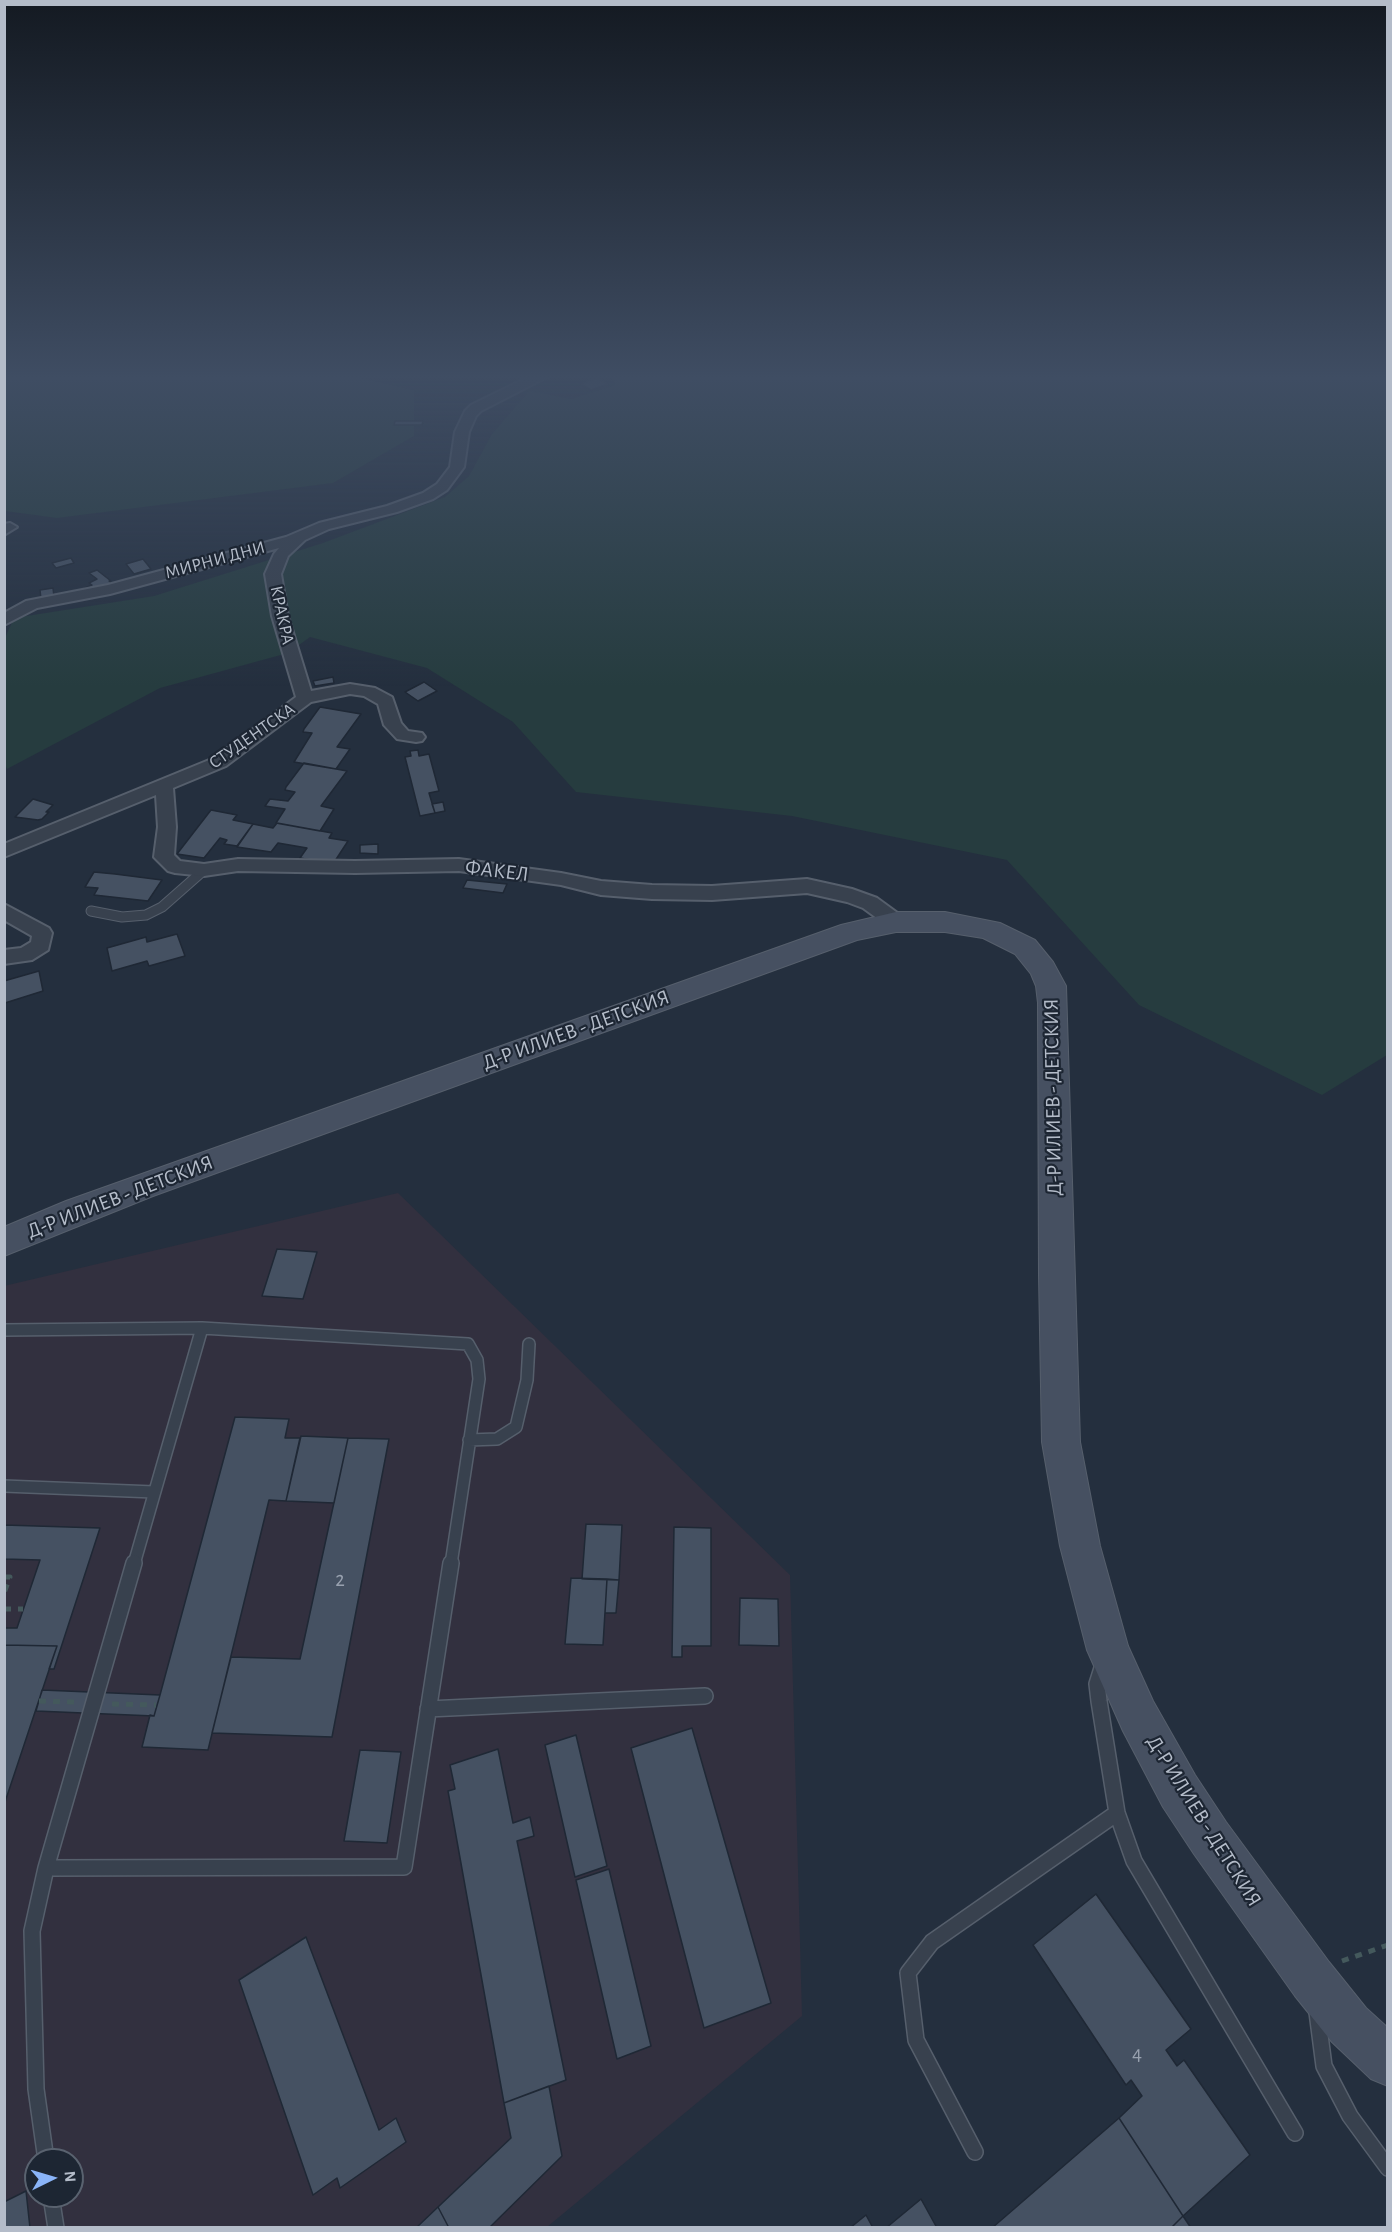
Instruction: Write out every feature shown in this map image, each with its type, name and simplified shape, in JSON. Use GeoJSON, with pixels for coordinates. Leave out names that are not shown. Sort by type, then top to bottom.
{"type":"FeatureCollection","features":[{"type":"Feature","properties":{"kind":"street","name":"МИРНИ ДНИ"},"geometry":{"type":"LineString","coordinates":[[4,620],[32,604],[110,589],[298,539],[324,526],[400,507],[428,496],[442,487],[448,479]]}},
{"type":"Feature","properties":{"kind":"street","name":"КРАКРА"},"geometry":{"type":"LineString","coordinates":[[298,539],[281,554],[273,574],[280,616],[299,686],[305,698]]}},
{"type":"Feature","properties":{"kind":"street","name":"СТУДЕНТСКА"},"geometry":{"type":"LineString","coordinates":[[4,851],[220,762],[305,698],[326,692],[350,688],[369,692],[386,701],[393,725],[403,735],[416,737]]}},
{"type":"Feature","properties":{"kind":"street","name":"ФАКЕЛ"},"geometry":{"type":"LineString","coordinates":[[164,785],[167,827],[164,857],[175,867],[204,870],[261,864],[356,867],[459,866],[561,879],[602,888],[652,892],[712,893],[807,886],[852,896],[870,903],[896,922]]}},
{"type":"Feature","properties":{"kind":"street"},"geometry":{"type":"LineString","coordinates":[[4,911],[42,933],[41,945],[25,955],[4,957]]}},
{"type":"Feature","properties":{"kind":"street","name":"Д-Р ИЛИЕВ - ДЕТСКИЯ"},"geometry":{"type":"LineString","coordinates":[[4,1242],[141,1187],[851,932],[896,922],[945,922],[990,930],[1025,947],[1044,969],[1051,986],[1053,1003],[1056,1275],[1061,1442],[1080,1546],[1108,1650],[1138,1716],[1179,1791],[1252,1899],[1349,2025],[1388,2062]]}},
{"type":"Feature","properties":{"kind":"lane"},"geometry":{"type":"LineString","coordinates":[[91,911],[122,917],[146,915],[162,907],[204,870]]}},
{"type":"Feature","properties":{"kind":"lane"},"geometry":{"type":"LineString","coordinates":[[4,1330],[202,1328],[468,1344],[477,1360],[479,1379],[404,1867],[46,1868]]}},
{"type":"Feature","properties":{"kind":"lane"},"geometry":{"type":"LineString","coordinates":[[44,2148],[36,2089],[32,1931],[46,1868],[202,1328]]}},
{"type":"Feature","properties":{"kind":"lane"},"geometry":{"type":"LineString","coordinates":[[469,1440],[497,1439],[516,1427],[527,1380],[529,1344]]}},
{"type":"Feature","properties":{"kind":"lane"},"geometry":{"type":"LineString","coordinates":[[4,1486],[154,1492]]}},
{"type":"Feature","properties":{"kind":"lane"},"geometry":{"type":"LineString","coordinates":[[1108,1650],[1097,1684],[1117,1813],[1134,1861],[1295,2133]]}},
{"type":"Feature","properties":{"kind":"lane"},"geometry":{"type":"LineString","coordinates":[[428,1709],[705,1696]]}},
{"type":"Feature","properties":{"kind":"lane"},"geometry":{"type":"LineString","coordinates":[[975,2152],[916,2040],[908,1973],[932,1942],[1117,1813]]}},
{"type":"Feature","properties":{"kind":"lane"},"geometry":{"type":"LineString","coordinates":[[1310,1976],[1324,2066],[1350,2116],[1388,2168]]}},
{"type":"Feature","properties":{"kind":"lane"},"geometry":{"type":"LineString","coordinates":[[53,2208],[56,2228]]}},
{"type":"Feature","properties":{"kind":"path"},"geometry":{"type":"LineString","coordinates":[[4,1576],[10,1577],[4,1593]]}},
{"type":"Feature","properties":{"kind":"path"},"geometry":{"type":"LineString","coordinates":[[4,1609],[23,1609]]}},
{"type":"Feature","properties":{"kind":"path"},"geometry":{"type":"LineString","coordinates":[[1310,1976],[1388,1945]]}},
{"type":"Feature","properties":{"kind":"shaded area"},"geometry":{"type":"Polygon","coordinates":[[[398,1193],[790,1575],[802,2016],[547,2227],[5,2227],[4,1286],[398,1193]]]}},
{"type":"Feature","properties":{"kind":"green space"},"geometry":{"type":"Polygon","coordinates":[[[5,479],[340,479],[333,483],[57,518],[5,511],[5,479]]]}},
{"type":"Feature","properties":{"kind":"green space"},"geometry":{"type":"Polygon","coordinates":[[[465,479],[1387,479],[1387,1055],[1322,1095],[1139,1005],[1007,860],[792,816],[576,792],[513,722],[427,668],[310,637],[288,653],[160,688],[7,769],[5,764],[5,638],[14,618],[154,596],[323,543],[445,497],[465,479]]]}},
{"type":"Feature","properties":{"kind":"building"},"geometry":{"type":"Polygon","coordinates":[[[71,558],[74,563],[56,568],[52,563],[71,558]]]}},
{"type":"Feature","properties":{"kind":"building"},"geometry":{"type":"Polygon","coordinates":[[[143,559],[151,569],[134,574],[126,564],[143,559]]]}},
{"type":"Feature","properties":{"kind":"building"},"geometry":{"type":"Polygon","coordinates":[[[97,570],[115,586],[88,590],[85,588],[97,579],[89,573],[97,570]]]}},
{"type":"Feature","properties":{"kind":"building"},"geometry":{"type":"Polygon","coordinates":[[[53,588],[54,597],[41,599],[40,590],[53,588]]]}},
{"type":"Feature","properties":{"kind":"building"},"geometry":{"type":"Polygon","coordinates":[[[333,677],[334,683],[315,686],[313,681],[333,677]]]}},
{"type":"Feature","properties":{"kind":"building"},"geometry":{"type":"Polygon","coordinates":[[[424,682],[437,691],[418,701],[405,692],[424,682]]]}},
{"type":"Feature","properties":{"kind":"building"},"geometry":{"type":"Polygon","coordinates":[[[320,707],[361,714],[337,747],[350,749],[336,769],[294,762],[312,733],[303,732],[304,729],[320,707]]]}},
{"type":"Feature","properties":{"kind":"building"},"geometry":{"type":"Polygon","coordinates":[[[418,750],[419,756],[429,754],[439,791],[429,793],[435,813],[420,816],[405,757],[411,756],[410,751],[418,750]]]}},
{"type":"Feature","properties":{"kind":"building"},"geometry":{"type":"Polygon","coordinates":[[[304,763],[347,771],[321,806],[334,809],[320,831],[276,823],[285,809],[265,806],[270,799],[288,801],[295,792],[285,790],[286,787],[304,763]]]}},
{"type":"Feature","properties":{"kind":"building"},"geometry":{"type":"Polygon","coordinates":[[[33,799],[53,805],[42,819],[15,817],[33,799]]]}},
{"type":"Feature","properties":{"kind":"building"},"geometry":{"type":"Polygon","coordinates":[[[443,802],[445,811],[435,813],[432,804],[443,802]]]}},
{"type":"Feature","properties":{"kind":"building"},"geometry":{"type":"Polygon","coordinates":[[[211,810],[237,815],[233,820],[253,824],[237,846],[224,844],[227,840],[220,838],[204,858],[177,854],[211,810]]]}},
{"type":"Feature","properties":{"kind":"building"},"geometry":{"type":"Polygon","coordinates":[[[277,823],[332,833],[329,838],[348,841],[333,864],[300,858],[307,848],[278,843],[271,852],[237,847],[253,824],[273,828],[277,823]]]}},
{"type":"Feature","properties":{"kind":"building"},"geometry":{"type":"Polygon","coordinates":[[[378,844],[378,854],[360,853],[360,845],[378,844]]]}},
{"type":"Feature","properties":{"kind":"building"},"geometry":{"type":"Polygon","coordinates":[[[94,872],[162,880],[148,901],[94,895],[98,888],[85,887],[94,872]]]}},
{"type":"Feature","properties":{"kind":"building"},"geometry":{"type":"Polygon","coordinates":[[[467,880],[507,884],[503,893],[463,888],[467,880]]]}},
{"type":"Feature","properties":{"kind":"building"},"geometry":{"type":"Polygon","coordinates":[[[177,934],[185,956],[149,966],[147,961],[112,971],[107,948],[146,937],[147,942],[177,934]]]}},
{"type":"Feature","properties":{"kind":"building"},"geometry":{"type":"Polygon","coordinates":[[[39,971],[43,991],[5,1003],[4,981],[39,971]]]}},
{"type":"Feature","properties":{"kind":"building"},"geometry":{"type":"Polygon","coordinates":[[[277,1249],[317,1252],[303,1299],[262,1296],[277,1249]]]}},
{"type":"Feature","properties":{"kind":"building"},"geometry":{"type":"Polygon","coordinates":[[[235,1417],[289,1419],[285,1438],[300,1438],[286,1501],[269,1500],[208,1750],[142,1747],[150,1715],[154,1716],[160,1695],[235,1417]]]}},
{"type":"Feature","properties":{"kind":"building"},"geometry":{"type":"Polygon","coordinates":[[[301,1436],[348,1438],[334,1503],[286,1501],[301,1436]]]}},
{"type":"Feature","properties":{"kind":"building"},"geometry":{"type":"Polygon","coordinates":[[[348,1438],[389,1439],[332,1737],[212,1733],[231,1657],[300,1659],[348,1438]]]}},
{"type":"Feature","properties":{"kind":"building"},"geometry":{"type":"Polygon","coordinates":[[[586,1524],[622,1525],[619,1580],[582,1579],[586,1524]]]}},
{"type":"Feature","properties":{"kind":"building"},"geometry":{"type":"Polygon","coordinates":[[[4,1525],[100,1528],[54,1669],[49,1669],[57,1646],[4,1645],[4,1628],[17,1628],[40,1560],[4,1559],[4,1525]]]}},
{"type":"Feature","properties":{"kind":"building"},"geometry":{"type":"Polygon","coordinates":[[[674,1527],[711,1528],[711,1646],[682,1646],[682,1657],[672,1657],[674,1527]]]}},
{"type":"Feature","properties":{"kind":"building"},"geometry":{"type":"Polygon","coordinates":[[[571,1578],[607,1579],[603,1645],[565,1644],[571,1578]]]}},
{"type":"Feature","properties":{"kind":"building"},"geometry":{"type":"Polygon","coordinates":[[[607,1579],[619,1580],[616,1613],[605,1613],[607,1579]]]}},
{"type":"Feature","properties":{"kind":"building"},"geometry":{"type":"Polygon","coordinates":[[[740,1598],[778,1599],[779,1646],[739,1645],[740,1598]]]}},
{"type":"Feature","properties":{"kind":"building"},"geometry":{"type":"Polygon","coordinates":[[[4,1645],[57,1646],[4,1805],[4,1645]]]}},
{"type":"Feature","properties":{"kind":"building"},"geometry":{"type":"Polygon","coordinates":[[[42,1690],[160,1695],[154,1716],[36,1711],[42,1690]]]}},
{"type":"Feature","properties":{"kind":"building"},"geometry":{"type":"Polygon","coordinates":[[[692,1728],[771,2003],[704,2028],[631,1748],[692,1728]]]}},
{"type":"Feature","properties":{"kind":"building"},"geometry":{"type":"Polygon","coordinates":[[[576,1735],[607,1866],[575,1877],[545,1745],[576,1735]]]}},
{"type":"Feature","properties":{"kind":"building"},"geometry":{"type":"Polygon","coordinates":[[[498,1749],[513,1823],[530,1817],[534,1836],[517,1841],[566,2080],[504,2103],[448,1791],[455,1789],[450,1765],[498,1749]]]}},
{"type":"Feature","properties":{"kind":"building"},"geometry":{"type":"Polygon","coordinates":[[[360,1750],[401,1752],[387,1843],[344,1841],[360,1750]]]}},
{"type":"Feature","properties":{"kind":"building"},"geometry":{"type":"Polygon","coordinates":[[[609,1869],[651,2046],[617,2059],[576,1880],[609,1869]]]}},
{"type":"Feature","properties":{"kind":"building"},"geometry":{"type":"Polygon","coordinates":[[[1096,1894],[1191,2029],[1166,2050],[1177,2066],[1184,2060],[1250,2155],[1183,2216],[1119,2118],[1142,2096],[1131,2080],[1126,2085],[1033,1945],[1096,1894]]]}},
{"type":"Feature","properties":{"kind":"building"},"geometry":{"type":"Polygon","coordinates":[[[306,1937],[379,2130],[396,2118],[406,2142],[340,2188],[337,2178],[313,2195],[239,1980],[306,1937]]]}},
{"type":"Feature","properties":{"kind":"building"},"geometry":{"type":"Polygon","coordinates":[[[549,2086],[562,2156],[489,2228],[449,2228],[438,2207],[511,2138],[504,2103],[549,2086]]]}},
{"type":"Feature","properties":{"kind":"building"},"geometry":{"type":"Polygon","coordinates":[[[1119,2118],[1183,2216],[1171,2228],[992,2228],[1119,2118]]]}},
{"type":"Feature","properties":{"kind":"building"},"geometry":{"type":"Polygon","coordinates":[[[24,2192],[24,2208],[28,2208],[30,2228],[4,2228],[4,2202],[24,2192]]]}},
{"type":"Feature","properties":{"kind":"building"},"geometry":{"type":"Polygon","coordinates":[[[921,2199],[937,2228],[886,2228],[921,2199]]]}},
{"type":"Feature","properties":{"kind":"building"},"geometry":{"type":"Polygon","coordinates":[[[438,2207],[449,2228],[416,2228],[438,2207]]]}},
{"type":"Feature","properties":{"kind":"building"},"geometry":{"type":"Polygon","coordinates":[[[866,2215],[873,2228],[850,2228],[866,2215]]]}},
{"type":"Feature","properties":{"kind":"building"},"geometry":{"type":"Polygon","coordinates":[[[1183,2216],[1191,2228],[1171,2228],[1183,2216]]]}}]}
